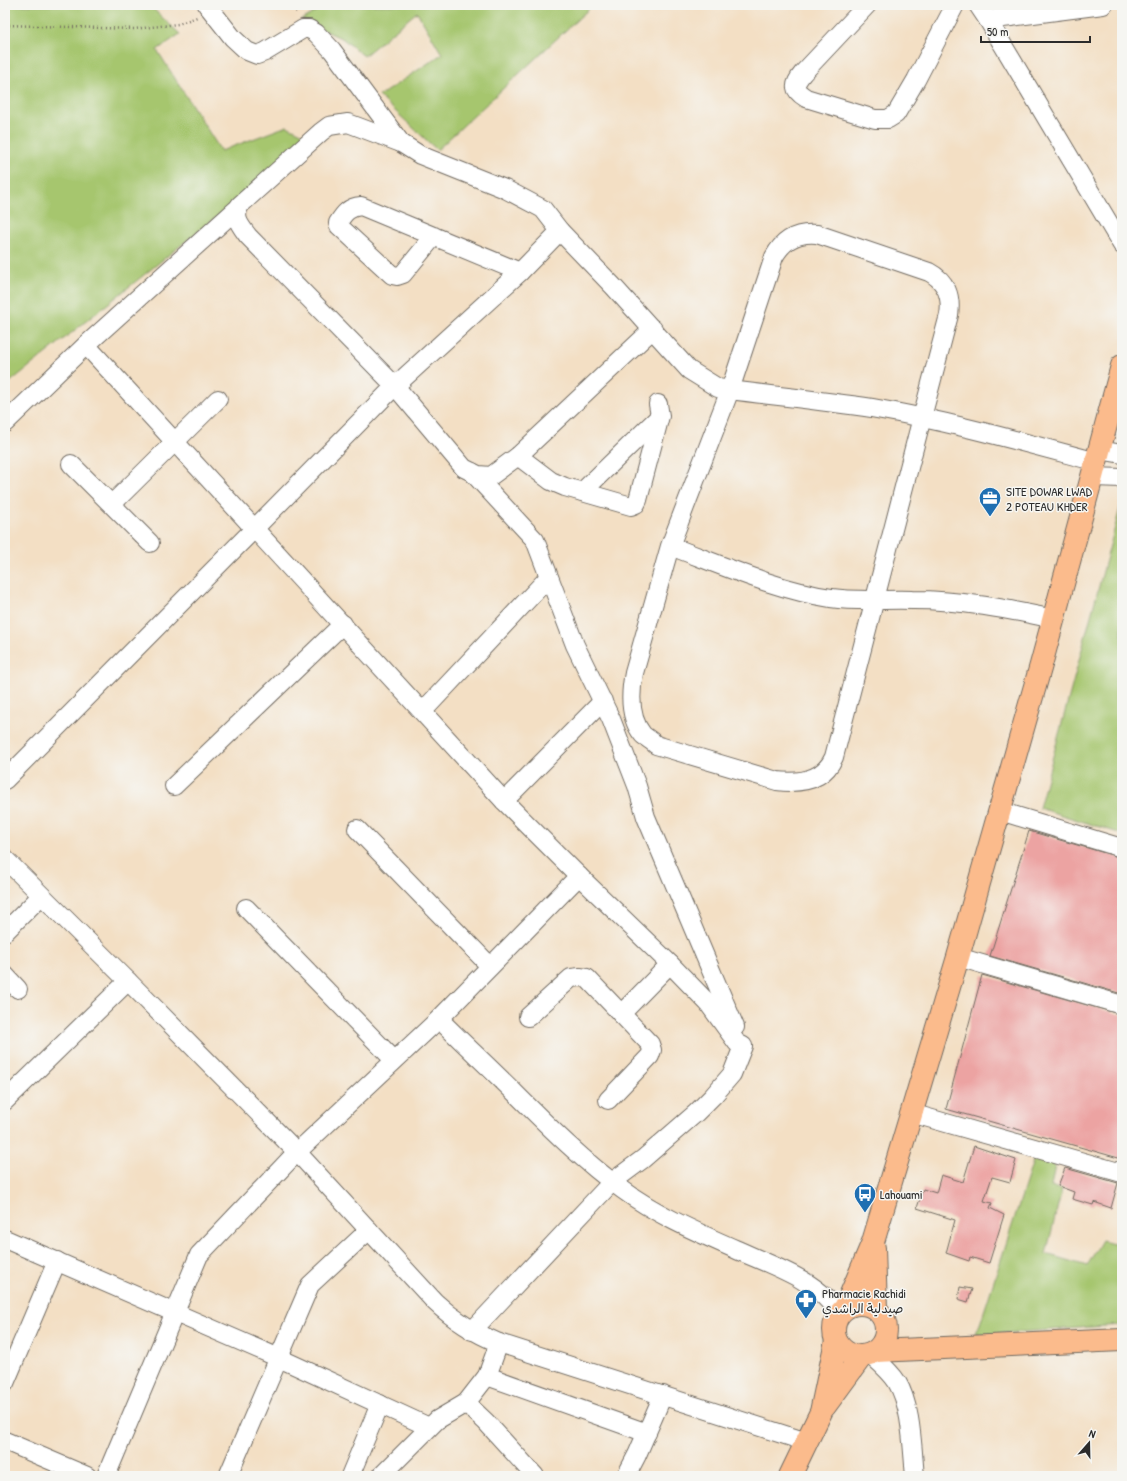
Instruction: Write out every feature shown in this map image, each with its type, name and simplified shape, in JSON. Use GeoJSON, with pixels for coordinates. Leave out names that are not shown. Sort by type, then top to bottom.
{"type":"FeatureCollection","features":[{"type":"Feature","properties":{"kind":"main road"},"geometry":{"type":"LineString","coordinates":[[1122,366],[1054,619],[1000,811],[874,1242],[842,1311],[834,1324],[836,1341],[842,1350],[852,1356],[931,1349],[1122,1340]]}},
{"type":"Feature","properties":{"kind":"main road"},"geometry":{"type":"LineString","coordinates":[[874,1242],[876,1309]]}},
{"type":"Feature","properties":{"kind":"main road"},"geometry":{"type":"LineString","coordinates":[[821,1412],[869,1354],[885,1340],[887,1331],[882,1316],[876,1309],[862,1304],[852,1305],[842,1311]]}},
{"type":"Feature","properties":{"kind":"main road"},"geometry":{"type":"LineString","coordinates":[[887,1331],[911,1343],[931,1349]]}},
{"type":"Feature","properties":{"kind":"main road"},"geometry":{"type":"LineString","coordinates":[[790,1476],[821,1412],[836,1341]]}},
{"type":"Feature","properties":{"kind":"street"},"geometry":{"type":"LineString","coordinates":[[867,5],[802,73],[796,81],[796,89],[799,94],[806,98],[882,120],[896,114],[955,5]]}},
{"type":"Feature","properties":{"kind":"street"},"geometry":{"type":"LineString","coordinates":[[978,5],[1122,245]]}},
{"type":"Feature","properties":{"kind":"street"},"geometry":{"type":"LineString","coordinates":[[988,20],[1103,5]]}},
{"type":"Feature","properties":{"kind":"street"},"geometry":{"type":"LineString","coordinates":[[210,8],[233,38],[246,51],[257,55],[265,52],[303,29],[309,29],[316,33],[332,50],[401,143]]}},
{"type":"Feature","properties":{"kind":"street"},"geometry":{"type":"LineString","coordinates":[[5,423],[86,345],[321,132],[329,126],[348,124],[401,143],[420,155],[468,173],[528,200],[543,209],[560,231],[653,329],[689,370],[718,388],[872,408],[921,418],[993,435],[1096,463],[1122,478]]}},
{"type":"Feature","properties":{"kind":"street"},"geometry":{"type":"LineString","coordinates":[[434,236],[403,274],[396,276],[392,275],[339,226],[338,223],[352,207],[361,206],[434,236],[520,272]]}},
{"type":"Feature","properties":{"kind":"street"},"geometry":{"type":"LineString","coordinates":[[238,208],[237,218],[248,236],[395,386],[454,458],[464,468],[478,475],[491,476],[518,456],[653,329]]}},
{"type":"Feature","properties":{"kind":"street"},"geometry":{"type":"LineString","coordinates":[[5,780],[395,386],[520,272],[560,231]]}},
{"type":"Feature","properties":{"kind":"street"},"geometry":{"type":"LineString","coordinates":[[808,233],[817,234],[929,272],[945,286],[948,293],[950,308],[921,418],[834,757],[830,766],[824,772],[805,781],[777,781],[656,744],[643,734],[635,721],[631,689],[670,546],[730,390],[774,257],[778,250],[788,240],[808,233]]}},
{"type":"Feature","properties":{"kind":"street"},"geometry":{"type":"LineString","coordinates":[[86,345],[423,710],[504,801],[670,964],[708,1003],[737,1043],[743,1046]]}},
{"type":"Feature","properties":{"kind":"street"},"geometry":{"type":"LineString","coordinates":[[112,504],[218,399]]}},
{"type":"Feature","properties":{"kind":"street"},"geometry":{"type":"LineString","coordinates":[[518,456],[551,481],[582,492],[631,506],[636,504],[638,500],[659,410],[582,492]]}},
{"type":"Feature","properties":{"kind":"street"},"geometry":{"type":"LineString","coordinates":[[1096,463],[1122,454]]}},
{"type":"Feature","properties":{"kind":"street"},"geometry":{"type":"LineString","coordinates":[[71,464],[150,543]]}},
{"type":"Feature","properties":{"kind":"street"},"geometry":{"type":"LineString","coordinates":[[472,472],[535,540],[548,578],[575,645],[603,701],[630,769],[646,817],[743,1046],[732,1074],[713,1096],[696,1113],[642,1159],[612,1182],[472,1331]]}},
{"type":"Feature","properties":{"kind":"street"},"geometry":{"type":"LineString","coordinates":[[670,546],[796,591],[834,599],[956,602],[1000,608],[1054,619]]}},
{"type":"Feature","properties":{"kind":"street"},"geometry":{"type":"LineString","coordinates":[[423,710],[548,578]]}},
{"type":"Feature","properties":{"kind":"street"},"geometry":{"type":"LineString","coordinates":[[174,786],[343,624]]}},
{"type":"Feature","properties":{"kind":"street"},"geometry":{"type":"LineString","coordinates":[[504,801],[603,701]]}},
{"type":"Feature","properties":{"kind":"street"},"geometry":{"type":"LineString","coordinates":[[1000,811],[1122,848]]}},
{"type":"Feature","properties":{"kind":"street"},"geometry":{"type":"LineString","coordinates":[[357,828],[490,966]]}},
{"type":"Feature","properties":{"kind":"street"},"geometry":{"type":"LineString","coordinates":[[5,859],[297,1152],[435,1302],[459,1323],[472,1331],[499,1342],[807,1442]]}},
{"type":"Feature","properties":{"kind":"street"},"geometry":{"type":"LineString","coordinates":[[106,1476],[199,1254],[297,1152],[439,1019],[579,876]]}},
{"type":"Feature","properties":{"kind":"street"},"geometry":{"type":"LineString","coordinates":[[5,932],[41,896]]}},
{"type":"Feature","properties":{"kind":"street"},"geometry":{"type":"LineString","coordinates":[[246,908],[394,1060]]}},
{"type":"Feature","properties":{"kind":"street"},"geometry":{"type":"LineString","coordinates":[[958,957],[1122,1005]]}},
{"type":"Feature","properties":{"kind":"street"},"geometry":{"type":"LineString","coordinates":[[621,1014],[670,964]]}},
{"type":"Feature","properties":{"kind":"street"},"geometry":{"type":"LineString","coordinates":[[5,975],[18,989]]}},
{"type":"Feature","properties":{"kind":"street"},"geometry":{"type":"LineString","coordinates":[[528,1017],[572,978],[587,978],[650,1044],[652,1050],[650,1056],[608,1100]]}},
{"type":"Feature","properties":{"kind":"street"},"geometry":{"type":"LineString","coordinates":[[5,1101],[128,981]]}},
{"type":"Feature","properties":{"kind":"street"},"geometry":{"type":"LineString","coordinates":[[439,1019],[592,1167],[624,1191],[662,1214],[704,1235],[774,1266],[800,1280],[842,1311]]}},
{"type":"Feature","properties":{"kind":"street"},"geometry":{"type":"LineString","coordinates":[[911,1113],[1122,1173]]}},
{"type":"Feature","properties":{"kind":"street"},"geometry":{"type":"LineString","coordinates":[[228,1476],[310,1285],[369,1230]]}},
{"type":"Feature","properties":{"kind":"street"},"geometry":{"type":"LineString","coordinates":[[5,1240],[176,1312],[429,1427]]}},
{"type":"Feature","properties":{"kind":"street"},"geometry":{"type":"LineString","coordinates":[[5,1383],[57,1261]]}},
{"type":"Feature","properties":{"kind":"street"},"geometry":{"type":"LineString","coordinates":[[381,1476],[437,1420],[466,1403],[487,1376],[499,1342]]}},
{"type":"Feature","properties":{"kind":"street"},"geometry":{"type":"LineString","coordinates":[[869,1354],[891,1374],[903,1393],[909,1420],[915,1476]]}},
{"type":"Feature","properties":{"kind":"street"},"geometry":{"type":"LineString","coordinates":[[487,1376],[647,1433]]}},
{"type":"Feature","properties":{"kind":"street"},"geometry":{"type":"LineString","coordinates":[[626,1476],[647,1433],[663,1395]]}},
{"type":"Feature","properties":{"kind":"street"},"geometry":{"type":"LineString","coordinates":[[466,1403],[486,1422],[535,1476]]}},
{"type":"Feature","properties":{"kind":"street"},"geometry":{"type":"LineString","coordinates":[[350,1476],[380,1404]]}},
{"type":"Feature","properties":{"kind":"street"},"geometry":{"type":"LineString","coordinates":[[5,1441],[87,1476]]}},
{"type":"Feature","properties":{"kind":"path"},"geometry":{"type":"LineString","coordinates":[[5,25],[134,29],[178,24],[210,8]]}},
{"type":"Feature","properties":{"kind":"green space"},"geometry":{"type":"Polygon","coordinates":[[[5,5],[149,5],[180,34],[157,50],[221,151],[287,126],[314,139],[5,386],[5,5]]]}},
{"type":"Feature","properties":{"kind":"green space"},"geometry":{"type":"Polygon","coordinates":[[[326,5],[593,5],[437,150],[379,96],[442,54],[417,12],[364,56],[343,39],[302,20],[326,5]]]}},
{"type":"Feature","properties":{"kind":"green space"},"geometry":{"type":"Polygon","coordinates":[[[1122,501],[1122,834],[1039,808],[1122,501]]]}},
{"type":"Feature","properties":{"kind":"green space"},"geometry":{"type":"Polygon","coordinates":[[[1035,1155],[1057,1155],[1051,1187],[1062,1189],[1046,1254],[1087,1266],[1102,1240],[1122,1245],[1122,1325],[975,1335],[980,1324],[1035,1155]]]}},
{"type":"Feature","properties":{"kind":"building"},"geometry":{"type":"Polygon","coordinates":[[[1029,831],[1122,858],[1122,994],[990,956],[1029,831]]]}},
{"type":"Feature","properties":{"kind":"building"},"geometry":{"type":"Polygon","coordinates":[[[982,975],[1122,1015],[1122,1159],[946,1109],[982,975]]]}},
{"type":"Feature","properties":{"kind":"building"},"geometry":{"type":"Polygon","coordinates":[[[974,1146],[1016,1160],[1010,1182],[992,1177],[984,1201],[992,1203],[990,1208],[1004,1215],[989,1263],[970,1257],[969,1261],[946,1253],[955,1220],[917,1208],[923,1189],[936,1193],[941,1175],[963,1182],[974,1146]]]}},
{"type":"Feature","properties":{"kind":"building"},"geometry":{"type":"Polygon","coordinates":[[[1065,1168],[1118,1183],[1111,1208],[1094,1202],[1093,1205],[1072,1199],[1074,1192],[1058,1186],[1065,1168]]]}},
{"type":"Feature","properties":{"kind":"building"},"geometry":{"type":"Polygon","coordinates":[[[960,1287],[972,1289],[968,1302],[958,1299],[960,1287]]]}},
{"type":"Feature","properties":{"kind":"place","name":"SITE DOWAR LWAD 2 POTEAU KHDER"},"geometry":{"type":"Point","coordinates":[990,518]}},
{"type":"Feature","properties":{"kind":"place","name":"Lahouami"},"geometry":{"type":"Point","coordinates":[865,1214]}},
{"type":"Feature","properties":{"kind":"place","name":"Pharmacie Rachidi صيدلية الراشدي"},"geometry":{"type":"Point","coordinates":[806,1320]}}]}
